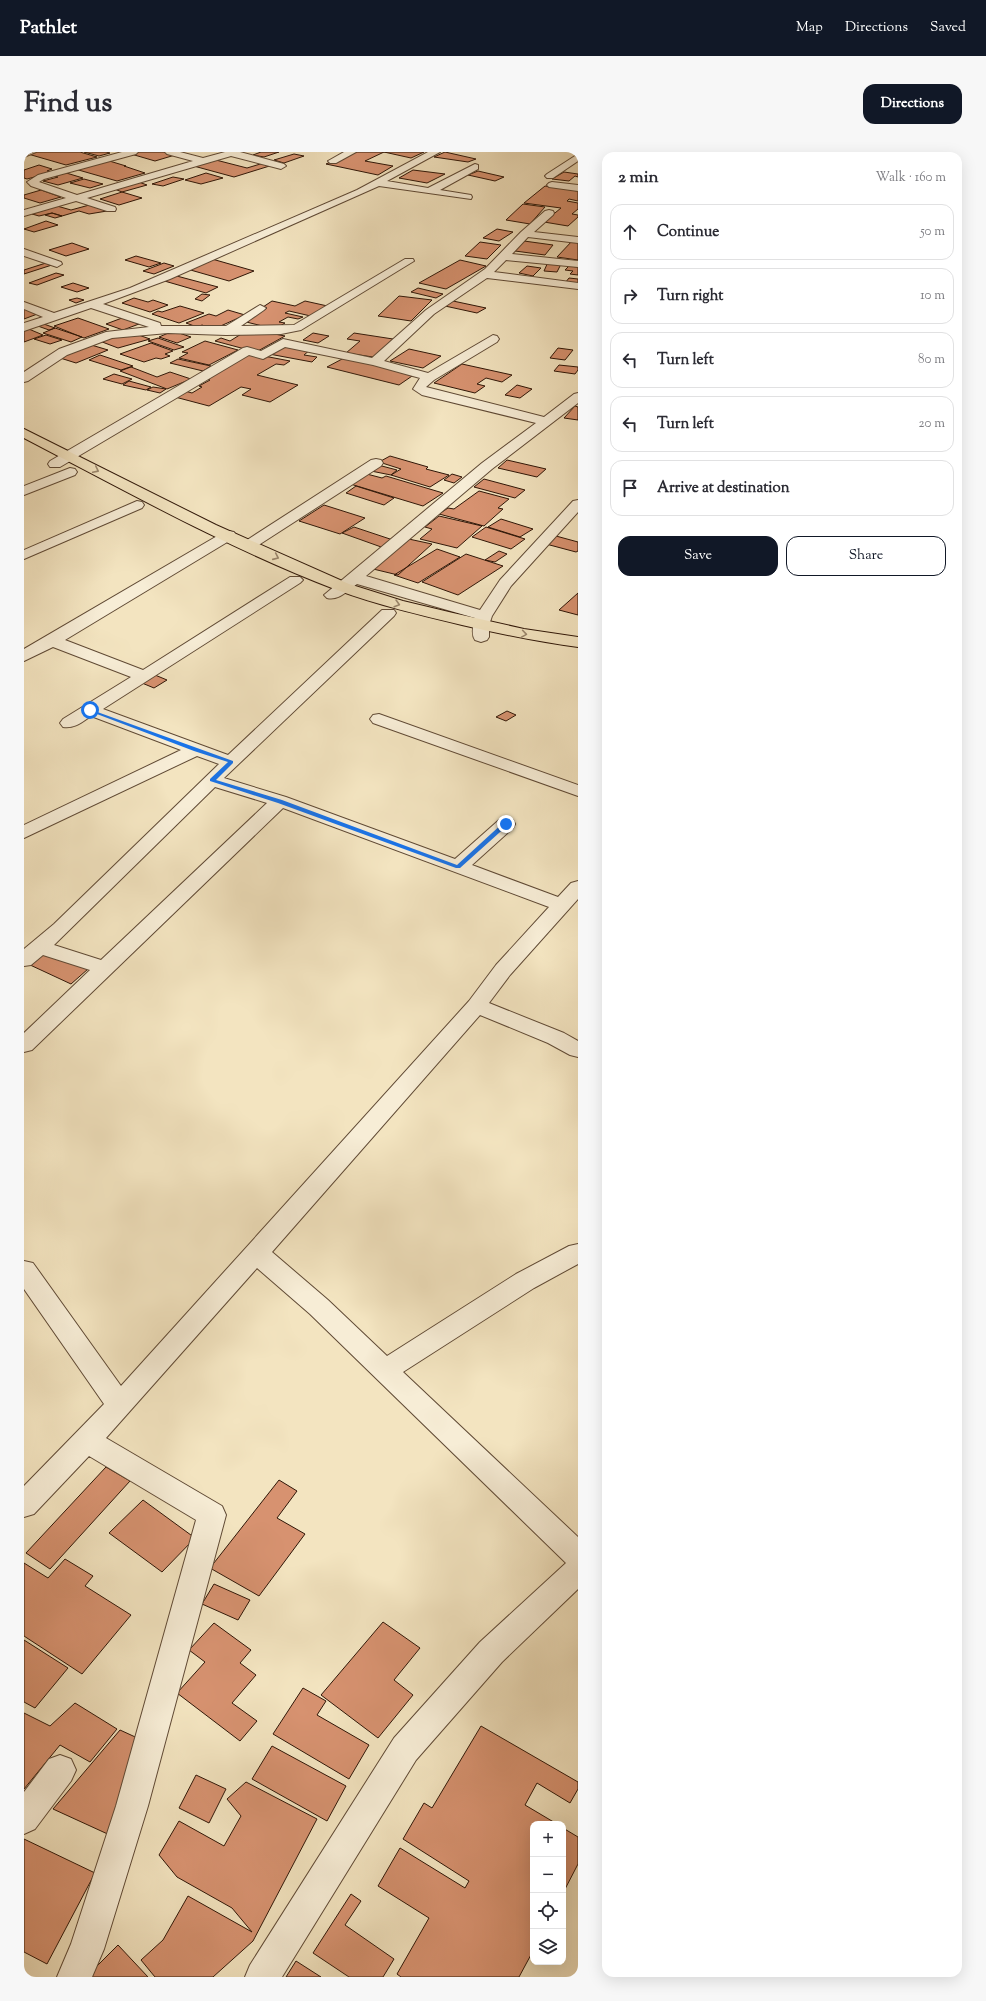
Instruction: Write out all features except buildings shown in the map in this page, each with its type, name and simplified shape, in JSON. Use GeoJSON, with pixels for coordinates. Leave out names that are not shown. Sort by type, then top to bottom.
{"type":"FeatureCollection","features":[{"type":"Feature","properties":{"kind":"main road"},"geometry":{"type":"LineString","coordinates":[[24,433],[70,464],[137,505],[213,544],[295,580],[344,586],[388,613],[439,628],[482,626],[578,642]]}},
{"type":"Feature","properties":{"kind":"main road"},"geometry":{"type":"LineString","coordinates":[[24,448],[56,464],[70,464],[344,586],[394,603],[482,626],[558,651],[578,653]]}},
{"type":"Feature","properties":{"kind":"street"},"geometry":{"type":"LineString","coordinates":[[24,154],[31,152]]}},
{"type":"Feature","properties":{"kind":"street"},"geometry":{"type":"LineString","coordinates":[[111,209],[34,184],[32,182],[41,177],[132,152]]}},
{"type":"Feature","properties":{"kind":"street"},"geometry":{"type":"LineString","coordinates":[[170,152],[202,161]]}},
{"type":"Feature","properties":{"kind":"street"},"geometry":{"type":"LineString","coordinates":[[333,161],[351,152]]}},
{"type":"Feature","properties":{"kind":"street"},"geometry":{"type":"LineString","coordinates":[[24,327],[166,277],[379,183],[435,152]]}},
{"type":"Feature","properties":{"kind":"street"},"geometry":{"type":"LineString","coordinates":[[24,213],[233,153],[281,166]]}},
{"type":"Feature","properties":{"kind":"street"},"geometry":{"type":"LineString","coordinates":[[578,157],[560,169],[551,180],[578,188]]}},
{"type":"Feature","properties":{"kind":"street"},"geometry":{"type":"LineString","coordinates":[[430,191],[475,167]]}},
{"type":"Feature","properties":{"kind":"street"},"geometry":{"type":"LineString","coordinates":[[560,169],[578,171]]}},
{"type":"Feature","properties":{"kind":"street"},"geometry":{"type":"LineString","coordinates":[[379,183],[467,197]]}},
{"type":"Feature","properties":{"kind":"street"},"geometry":{"type":"LineString","coordinates":[[375,362],[430,312],[485,274],[525,234],[549,213]]}},
{"type":"Feature","properties":{"kind":"street"},"geometry":{"type":"LineString","coordinates":[[525,234],[578,240]]}},
{"type":"Feature","properties":{"kind":"street"},"geometry":{"type":"LineString","coordinates":[[24,252],[57,264]]}},
{"type":"Feature","properties":{"kind":"street"},"geometry":{"type":"LineString","coordinates":[[503,256],[578,264]]}},
{"type":"Feature","properties":{"kind":"street"},"geometry":{"type":"LineString","coordinates":[[24,378],[63,352],[94,340],[135,331],[168,329],[226,331],[281,330],[297,328],[409,261]]}},
{"type":"Feature","properties":{"kind":"street"},"geometry":{"type":"LineString","coordinates":[[485,274],[578,286]]}},
{"type":"Feature","properties":{"kind":"street"},"geometry":{"type":"LineString","coordinates":[[90,304],[211,341]]}},
{"type":"Feature","properties":{"kind":"street"},"geometry":{"type":"LineString","coordinates":[[24,305],[53,317]]}},
{"type":"Feature","properties":{"kind":"street"},"geometry":{"type":"LineString","coordinates":[[226,331],[260,308]]}},
{"type":"Feature","properties":{"kind":"street"},"geometry":{"type":"LineString","coordinates":[[493,339],[430,377],[422,383],[419,389],[545,421]]}},
{"type":"Feature","properties":{"kind":"street"},"geometry":{"type":"LineString","coordinates":[[233,347],[263,354],[283,343],[375,362],[430,377]]}},
{"type":"Feature","properties":{"kind":"street"},"geometry":{"type":"LineString","coordinates":[[24,491],[70,464],[247,351]]}},
{"type":"Feature","properties":{"kind":"street"},"geometry":{"type":"LineString","coordinates":[[344,586],[487,466],[578,397]]}},
{"type":"Feature","properties":{"kind":"street"},"geometry":{"type":"LineString","coordinates":[[249,545],[376,463]]}},
{"type":"Feature","properties":{"kind":"street"},"geometry":{"type":"LineString","coordinates":[[482,626],[505,583],[578,504]]}},
{"type":"Feature","properties":{"kind":"street"},"geometry":{"type":"LineString","coordinates":[[24,555],[137,505]]}},
{"type":"Feature","properties":{"kind":"street"},"geometry":{"type":"LineString","coordinates":[[24,656],[52,641],[229,535]]}},
{"type":"Feature","properties":{"kind":"street"},"geometry":{"type":"LineString","coordinates":[[69,723],[295,580]]}},
{"type":"Feature","properties":{"kind":"street"},"geometry":{"type":"LineString","coordinates":[[24,960],[40,947],[212,780],[388,613]]}},
{"type":"Feature","properties":{"kind":"street"},"geometry":{"type":"LineString","coordinates":[[52,641],[144,676]]}},
{"type":"Feature","properties":{"kind":"street"},"geometry":{"type":"LineString","coordinates":[[90,710],[232,762]]}},
{"type":"Feature","properties":{"kind":"street"},"geometry":{"type":"LineString","coordinates":[[379,719],[578,791]]}},
{"type":"Feature","properties":{"kind":"street"},"geometry":{"type":"LineString","coordinates":[[24,832],[196,750]]}},
{"type":"Feature","properties":{"kind":"street"},"geometry":{"type":"LineString","coordinates":[[212,780],[280,801],[562,905]]}},
{"type":"Feature","properties":{"kind":"street"},"geometry":{"type":"LineString","coordinates":[[24,1045],[280,801]]}},
{"type":"Feature","properties":{"kind":"street"},"geometry":{"type":"LineString","coordinates":[[458,867],[506,824]]}},
{"type":"Feature","properties":{"kind":"street"},"geometry":{"type":"LineString","coordinates":[[24,1505],[120,1405],[476,1006],[503,970],[578,887]]}},
{"type":"Feature","properties":{"kind":"street"},"geometry":{"type":"LineString","coordinates":[[40,947],[105,968]]}},
{"type":"Feature","properties":{"kind":"street"},"geometry":{"type":"LineString","coordinates":[[476,1006],[556,1038],[578,1050]]}},
{"type":"Feature","properties":{"kind":"street"},"geometry":{"type":"LineString","coordinates":[[256,1253],[320,1307],[578,1556]]}},
{"type":"Feature","properties":{"kind":"street"},"geometry":{"type":"LineString","coordinates":[[385,1370],[525,1280],[578,1253]]}},
{"type":"Feature","properties":{"kind":"street"},"geometry":{"type":"LineString","coordinates":[[24,1270],[120,1405]]}},
{"type":"Feature","properties":{"kind":"street"},"geometry":{"type":"LineString","coordinates":[[74,1977],[87,1949],[132,1806],[212,1515],[86,1440]]}},
{"type":"Feature","properties":{"kind":"street"},"geometry":{"type":"LineString","coordinates":[[262,1977],[405,1750],[491,1652],[578,1570]]}},
{"type":"Feature","properties":{"kind":"street"},"geometry":{"type":"LineString","coordinates":[[24,1818],[60,1770]]}},
{"type":"Feature","properties":{"kind":"route"},"geometry":{"type":"LineString","coordinates":[[90,710],[232,762],[212,780],[280,801],[458,867],[506,824]]}}]}
